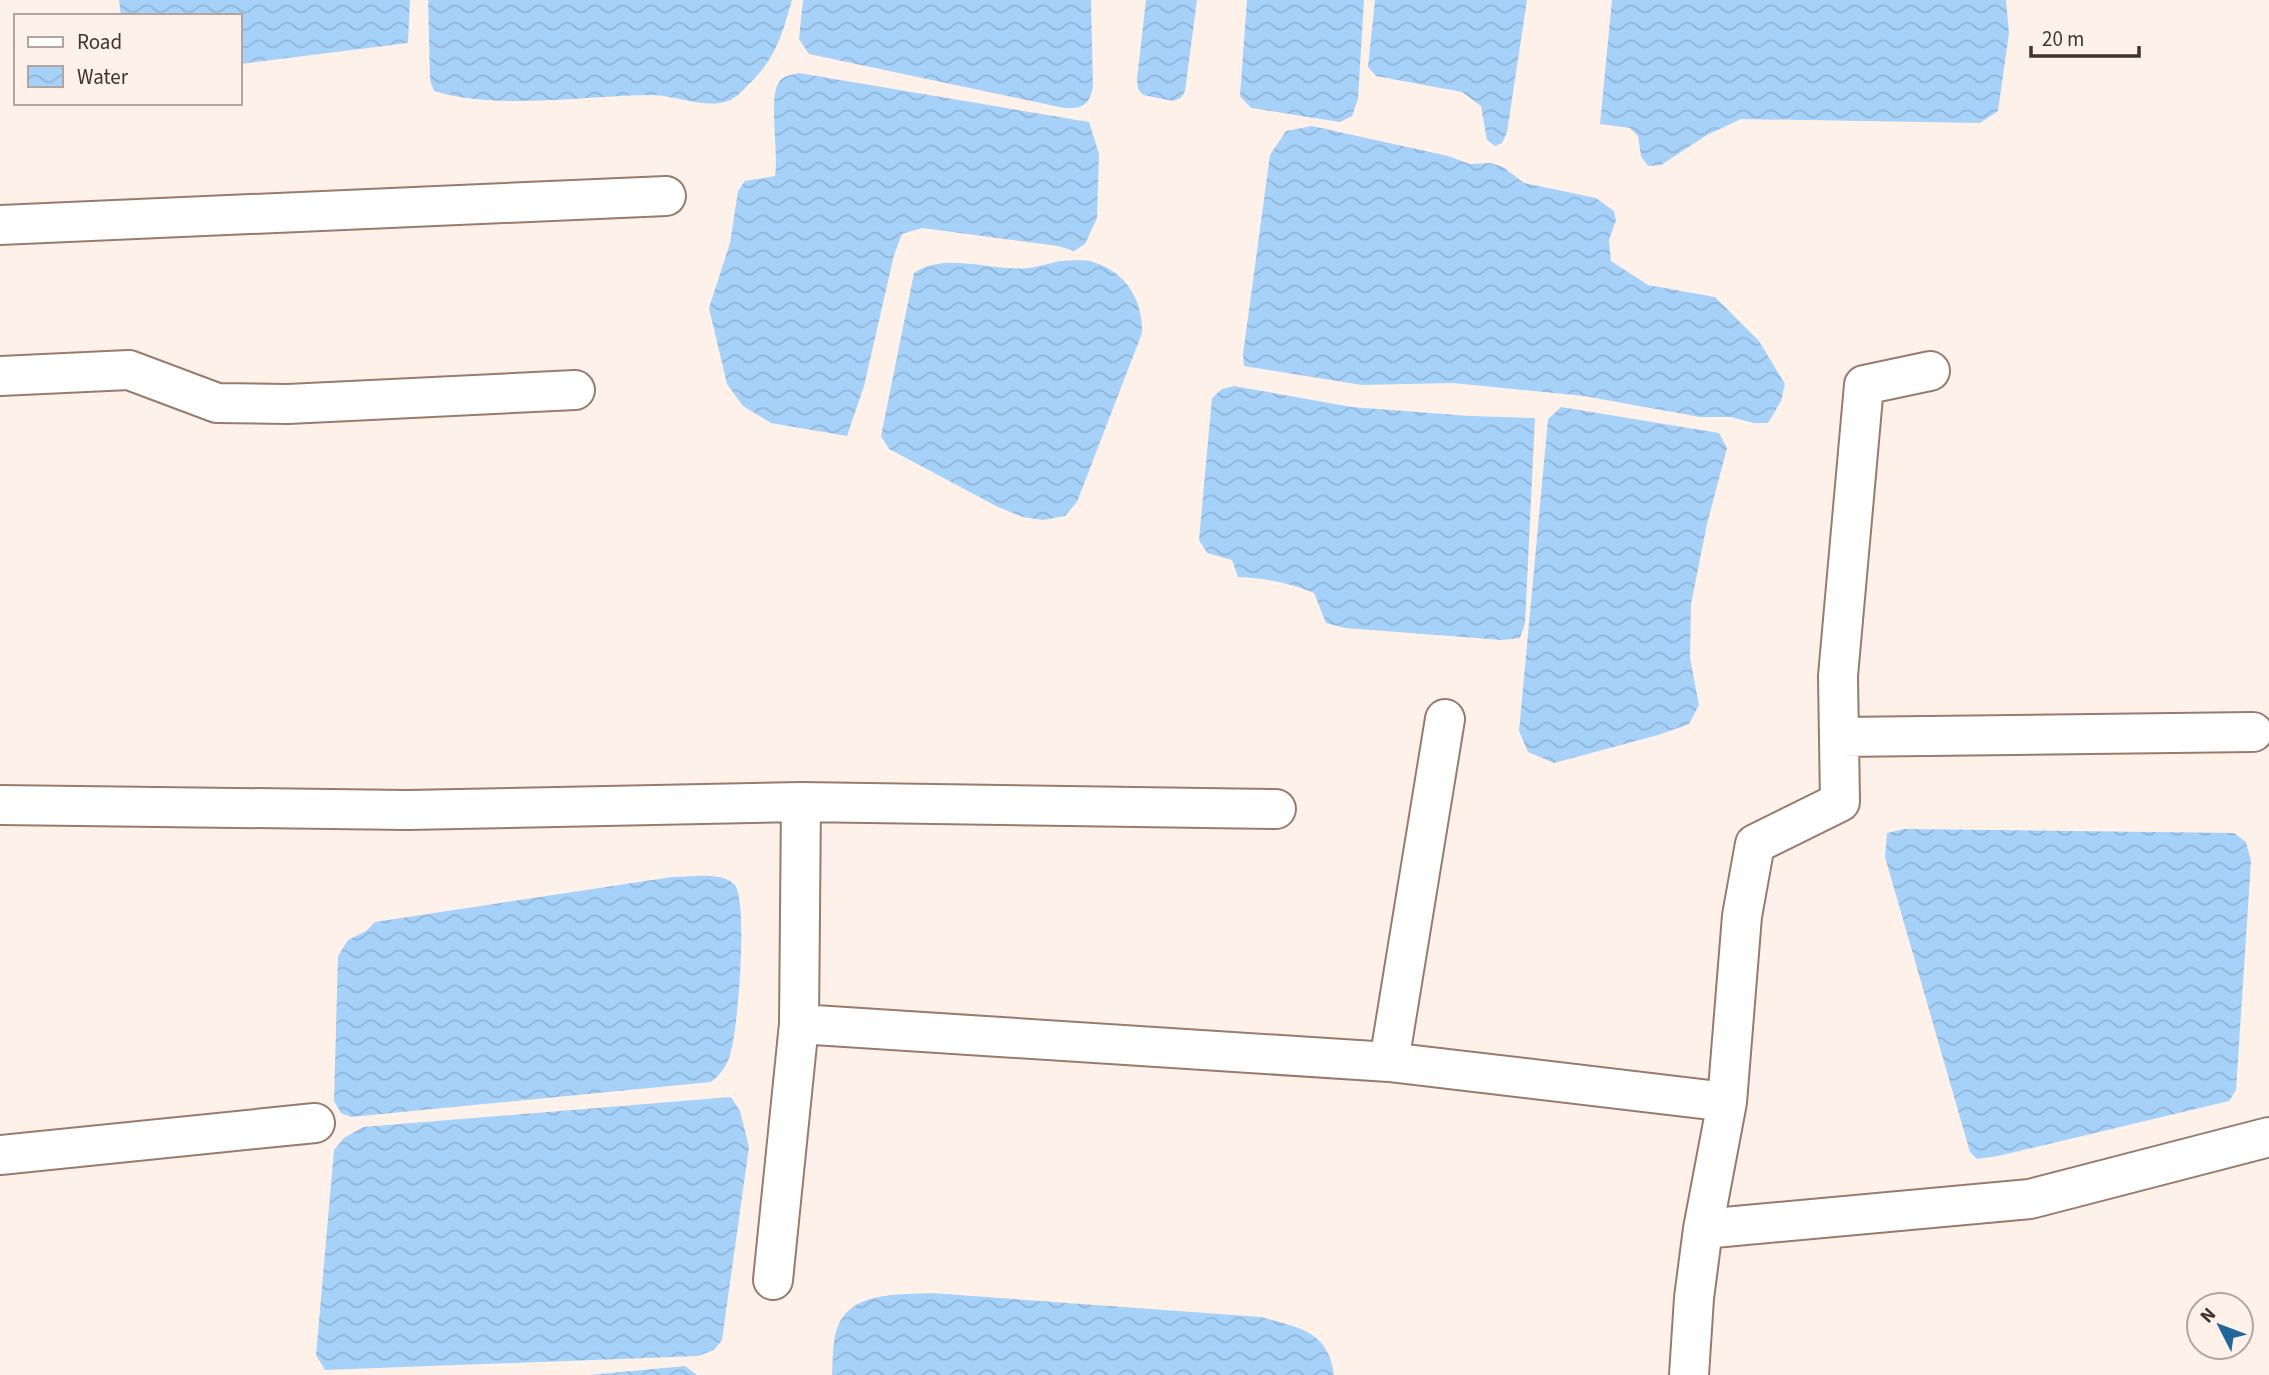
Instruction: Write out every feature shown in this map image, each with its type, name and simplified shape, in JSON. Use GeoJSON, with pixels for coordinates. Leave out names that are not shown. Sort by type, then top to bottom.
{"type":"FeatureCollection","features":[{"type":"Feature","properties":{"kind":"street"},"geometry":{"type":"LineString","coordinates":[[0,225],[667,196]]}},
{"type":"Feature","properties":{"kind":"street"},"geometry":{"type":"LineString","coordinates":[[0,376],[130,370],[217,403],[288,404],[575,390]]}},
{"type":"Feature","properties":{"kind":"street"},"geometry":{"type":"LineString","coordinates":[[1689,1375],[1694,1298],[1703,1229],[1727,1102],[1742,916],[1755,844],[1840,802],[1838,676],[1864,385],[1930,371]]}},
{"type":"Feature","properties":{"kind":"street"},"geometry":{"type":"LineString","coordinates":[[1389,1062],[1445,719]]}},
{"type":"Feature","properties":{"kind":"street"},"geometry":{"type":"LineString","coordinates":[[1840,737],[2253,732]]}},
{"type":"Feature","properties":{"kind":"street"},"geometry":{"type":"LineString","coordinates":[[0,805],[407,810],[801,802],[1276,809]]}},
{"type":"Feature","properties":{"kind":"street"},"geometry":{"type":"LineString","coordinates":[[773,1280],[799,1024],[801,802]]}},
{"type":"Feature","properties":{"kind":"street"},"geometry":{"type":"LineString","coordinates":[[799,1024],[1389,1062],[1727,1102]]}},
{"type":"Feature","properties":{"kind":"street"},"geometry":{"type":"LineString","coordinates":[[0,1155],[314,1123]]}},
{"type":"Feature","properties":{"kind":"street"},"geometry":{"type":"LineString","coordinates":[[1703,1229],[2029,1199],[2269,1137]]}},
{"type":"Feature","properties":{"kind":"water"},"geometry":{"type":"Polygon","coordinates":[[[119,0],[410,0],[408,43],[242,64],[242,14],[121,14],[119,0]]]}},
{"type":"Feature","properties":{"kind":"water"},"geometry":{"type":"Polygon","coordinates":[[[428,0],[792,0],[777,45],[766,65],[731,100],[710,104],[653,95],[486,100],[434,91],[430,80],[428,0]]]}},
{"type":"Feature","properties":{"kind":"water"},"geometry":{"type":"Polygon","coordinates":[[[803,0],[1091,0],[1093,87],[1084,105],[1064,108],[809,54],[799,39],[803,0]]]}},
{"type":"Feature","properties":{"kind":"water"},"geometry":{"type":"Polygon","coordinates":[[[1146,0],[1197,0],[1185,91],[1181,98],[1173,101],[1143,95],[1138,89],[1146,0]]]}},
{"type":"Feature","properties":{"kind":"water"},"geometry":{"type":"Polygon","coordinates":[[[1247,0],[1364,0],[1358,99],[1352,116],[1340,122],[1251,108],[1240,96],[1247,0]]]}},
{"type":"Feature","properties":{"kind":"water"},"geometry":{"type":"Polygon","coordinates":[[[1375,0],[1527,0],[1507,132],[1502,143],[1495,146],[1487,140],[1481,106],[1462,92],[1376,76],[1368,67],[1375,0]]]}},
{"type":"Feature","properties":{"kind":"water"},"geometry":{"type":"Polygon","coordinates":[[[1612,0],[2006,0],[2009,33],[1998,111],[1980,123],[1741,119],[1707,135],[1661,165],[1648,166],[1641,156],[1638,136],[1630,128],[1600,124],[1612,0]]]}},
{"type":"Feature","properties":{"kind":"water"},"geometry":{"type":"Polygon","coordinates":[[[799,73],[1089,122],[1099,154],[1097,218],[1085,244],[1074,251],[1058,246],[922,228],[902,234],[894,255],[864,386],[847,436],[771,423],[743,406],[727,384],[709,308],[730,243],[738,191],[745,181],[775,176],[776,89],[783,78],[799,73]]]}},
{"type":"Feature","properties":{"kind":"water"},"geometry":{"type":"Polygon","coordinates":[[[1312,126],[1448,156],[1470,164],[1491,163],[1503,167],[1524,183],[1596,198],[1614,211],[1616,220],[1609,240],[1611,261],[1648,285],[1715,297],[1759,341],[1785,384],[1781,401],[1768,423],[1754,423],[1731,417],[1700,417],[1584,396],[1453,383],[1362,385],[1244,366],[1243,354],[1270,155],[1286,131],[1312,126]]]}},
{"type":"Feature","properties":{"kind":"water"},"geometry":{"type":"Polygon","coordinates":[[[1060,261],[1093,262],[1123,280],[1136,299],[1142,333],[1077,502],[1065,516],[1043,520],[1023,517],[998,507],[889,449],[881,436],[914,273],[940,264],[1014,268],[1060,261]]]}},
{"type":"Feature","properties":{"kind":"water"},"geometry":{"type":"Polygon","coordinates":[[[1234,386],[1352,407],[1535,418],[1525,623],[1520,638],[1502,640],[1345,628],[1326,623],[1314,593],[1277,582],[1238,577],[1232,560],[1207,553],[1199,540],[1212,398],[1222,389],[1234,386]]]}},
{"type":"Feature","properties":{"kind":"water"},"geometry":{"type":"Polygon","coordinates":[[[1561,407],[1719,433],[1727,448],[1707,524],[1691,604],[1690,658],[1699,705],[1689,724],[1554,763],[1528,752],[1519,731],[1548,419],[1561,407]]]}},
{"type":"Feature","properties":{"kind":"water"},"geometry":{"type":"Polygon","coordinates":[[[1904,829],[2234,833],[2246,842],[2251,861],[2236,1090],[2229,1101],[1977,1159],[1970,1152],[1885,857],[1887,833],[1904,829]]]}},
{"type":"Feature","properties":{"kind":"water"},"geometry":{"type":"Polygon","coordinates":[[[672,877],[722,878],[735,885],[739,897],[741,940],[734,1038],[726,1065],[711,1082],[351,1117],[341,1113],[334,1101],[338,956],[348,940],[366,931],[375,922],[672,877]]]}},
{"type":"Feature","properties":{"kind":"water"},"geometry":{"type":"Polygon","coordinates":[[[731,1097],[740,1111],[749,1147],[722,1340],[714,1350],[698,1356],[325,1370],[316,1355],[334,1150],[344,1138],[363,1127],[731,1097]]]}},
{"type":"Feature","properties":{"kind":"water"},"geometry":{"type":"Polygon","coordinates":[[[931,1293],[1261,1317],[1310,1333],[1325,1348],[1334,1375],[832,1375],[836,1332],[845,1315],[854,1306],[878,1297],[931,1293]]]}},
{"type":"Feature","properties":{"kind":"water"},"geometry":{"type":"Polygon","coordinates":[[[685,1366],[697,1375],[589,1375],[685,1366]]]}}]}
